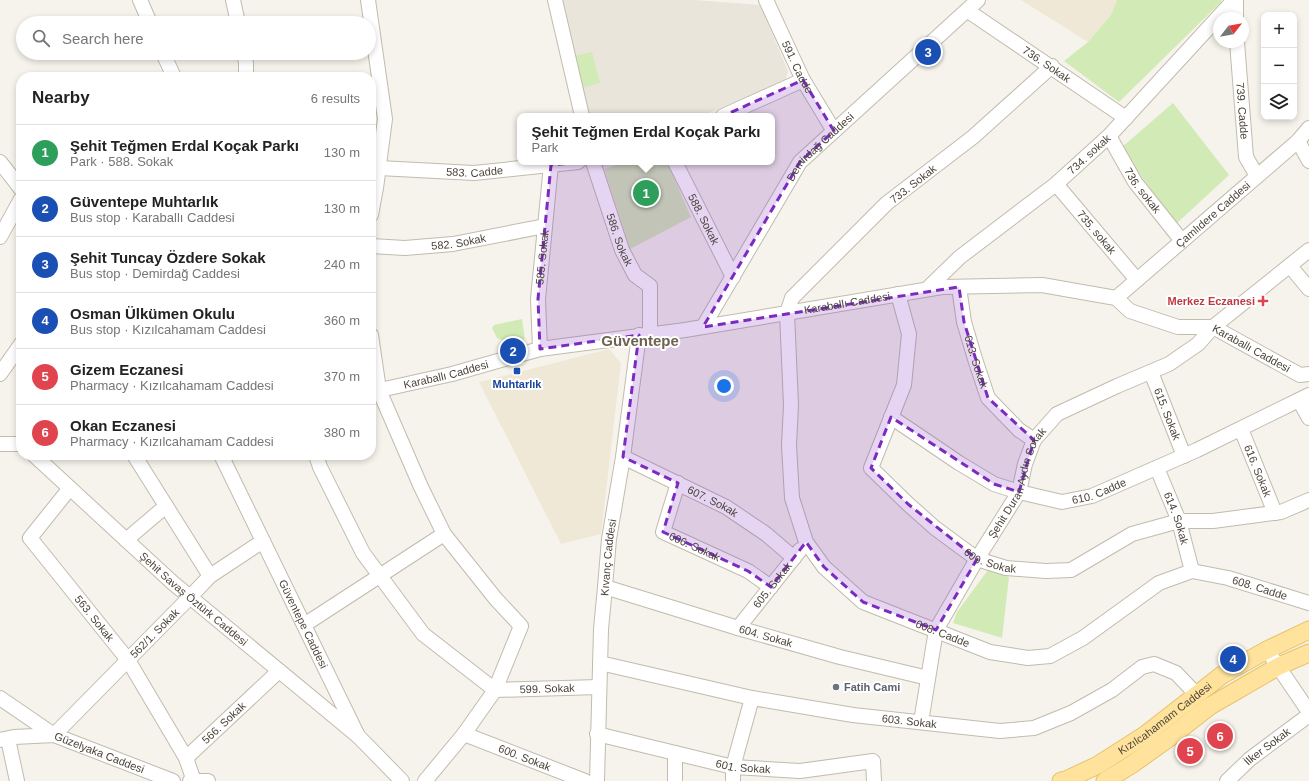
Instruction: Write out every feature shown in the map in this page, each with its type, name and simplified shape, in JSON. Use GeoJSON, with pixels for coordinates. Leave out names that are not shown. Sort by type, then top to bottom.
{"type":"FeatureCollection","features":[{"type":"Feature","properties":{"kind":"main road","name":"Kızılcahamam Caddesi"},"geometry":{"type":"LineString","coordinates":[[1061,781],[1098,765],[1145,735],[1222,675],[1267,650],[1309,630]]}},
{"type":"Feature","properties":{"kind":"main road","name":"Kızılcahamam Caddesi"},"geometry":{"type":"LineString","coordinates":[[1105,781],[1131,765],[1169,738],[1210,706],[1279,666],[1309,653]]}},
{"type":"Feature","properties":{"kind":"street"},"geometry":{"type":"LineString","coordinates":[[140,0],[147,16]]}},
{"type":"Feature","properties":{"kind":"street"},"geometry":{"type":"LineString","coordinates":[[233,0],[236,16]]}},
{"type":"Feature","properties":{"kind":"street"},"geometry":{"type":"LineString","coordinates":[[368,0],[370,16]]}},
{"type":"Feature","properties":{"kind":"street"},"geometry":{"type":"LineString","coordinates":[[555,0],[581,113]]}},
{"type":"Feature","properties":{"kind":"street","name":"591. Cadde"},"geometry":{"type":"LineString","coordinates":[[766,0],[803,80],[834,131]]}},
{"type":"Feature","properties":{"kind":"street","name":"Demirdağ Caddesi"},"geometry":{"type":"LineString","coordinates":[[703,327],[800,162],[968,11],[978,0]]}},
{"type":"Feature","properties":{"kind":"street"},"geometry":{"type":"LineString","coordinates":[[1235,0],[1236,12]]}},
{"type":"Feature","properties":{"kind":"street","name":"734. sokak"},"geometry":{"type":"LineString","coordinates":[[927,289],[960,257],[1056,184],[1109,136],[1235,0]]}},
{"type":"Feature","properties":{"kind":"street","name":"736. Sokak"},"geometry":{"type":"LineString","coordinates":[[968,11],[1052,66],[1126,118]]}},
{"type":"Feature","properties":{"kind":"street","name":"739. Cadde"},"geometry":{"type":"LineString","coordinates":[[1237,48],[1246,157],[1257,176]]}},
{"type":"Feature","properties":{"kind":"street"},"geometry":{"type":"LineString","coordinates":[[166,60],[172,72]]}},
{"type":"Feature","properties":{"kind":"street"},"geometry":{"type":"LineString","coordinates":[[245,60],[246,72]]}},
{"type":"Feature","properties":{"kind":"street"},"geometry":{"type":"LineString","coordinates":[[376,60],[384,119],[376,162]]}},
{"type":"Feature","properties":{"kind":"street","name":"733. Sokak"},"geometry":{"type":"LineString","coordinates":[[787,313],[792,298],[887,203],[973,137],[1052,66]]}},
{"type":"Feature","properties":{"kind":"street"},"geometry":{"type":"LineString","coordinates":[[730,113],[803,80]]}},
{"type":"Feature","properties":{"kind":"street","name":"Çamlıdere Caddesi"},"geometry":{"type":"LineString","coordinates":[[1116,298],[1298,141],[1309,128]]}},
{"type":"Feature","properties":{"kind":"street","name":"736. sokak"},"geometry":{"type":"LineString","coordinates":[[1109,136],[1135,182],[1182,241]]}},
{"type":"Feature","properties":{"kind":"street"},"geometry":{"type":"LineString","coordinates":[[1298,141],[1309,161]]}},
{"type":"Feature","properties":{"kind":"street"},"geometry":{"type":"LineString","coordinates":[[0,162],[16,183]]}},
{"type":"Feature","properties":{"kind":"street","name":"583. Cadde"},"geometry":{"type":"LineString","coordinates":[[376,167],[474,173],[550,165]]}},
{"type":"Feature","properties":{"kind":"street","name":"585. Sokak"},"geometry":{"type":"LineString","coordinates":[[540,349],[538,299],[550,165]]}},
{"type":"Feature","properties":{"kind":"street","name":"586. Sokak"},"geometry":{"type":"LineString","coordinates":[[594,165],[622,250],[635,275],[650,286],[644,334]]}},
{"type":"Feature","properties":{"kind":"street","name":"588. Sokak"},"geometry":{"type":"LineString","coordinates":[[677,165],[733,277]]}},
{"type":"Feature","properties":{"kind":"street","name":"735. sokak"},"geometry":{"type":"LineString","coordinates":[[1056,184],[1137,280]]}},
{"type":"Feature","properties":{"kind":"street"},"geometry":{"type":"LineString","coordinates":[[0,237],[16,208]]}},
{"type":"Feature","properties":{"kind":"street","name":"582. Sokak"},"geometry":{"type":"LineString","coordinates":[[376,246],[405,248],[453,244],[545,226]]}},
{"type":"Feature","properties":{"kind":"street","name":"Şehit Duran Aydın Sokak"},"geometry":{"type":"LineString","coordinates":[[921,722],[936,630],[977,559],[1019,492],[1025,464],[1034,440],[1057,414],[1169,364],[1198,344],[1213,327],[1309,250]]}},
{"type":"Feature","properties":{"kind":"street"},"geometry":{"type":"LineString","coordinates":[[1290,266],[1309,289]]}},
{"type":"Feature","properties":{"kind":"street","name":"Karaballı Caddesi"},"geometry":{"type":"LineString","coordinates":[[376,391],[452,374],[540,349],[703,327],[942,287],[1042,285],[1116,298],[1130,310],[1178,327],[1213,327],[1300,375],[1309,374]]}},
{"type":"Feature","properties":{"kind":"street","name":"613. Sokak"},"geometry":{"type":"LineString","coordinates":[[959,287],[964,322],[988,398],[1019,430],[1034,440]]}},
{"type":"Feature","properties":{"kind":"street","name":"609. Sokak"},"geometry":{"type":"LineString","coordinates":[[898,294],[909,334],[904,385],[871,468],[935,528],[977,559],[1006,568],[1046,571],[1071,570],[1132,534],[1179,521],[1213,521],[1281,512],[1309,500]]}},
{"type":"Feature","properties":{"kind":"street","name":"608. Cadde"},"geometry":{"type":"LineString","coordinates":[[787,313],[791,405],[789,445],[792,498],[806,542],[824,567],[863,602],[990,652],[1028,658],[1050,656],[1083,638],[1158,583],[1192,571],[1228,578],[1309,604]]}},
{"type":"Feature","properties":{"kind":"street","name":"Kıvanç Caddesi"},"geometry":{"type":"LineString","coordinates":[[597,781],[597,734],[601,629],[609,539],[644,334]]}},
{"type":"Feature","properties":{"kind":"street"},"geometry":{"type":"LineString","coordinates":[[0,374],[16,351]]}},
{"type":"Feature","properties":{"kind":"street","name":"615. Sokak"},"geometry":{"type":"LineString","coordinates":[[1151,372],[1184,456]]}},
{"type":"Feature","properties":{"kind":"street"},"geometry":{"type":"LineString","coordinates":[[376,393],[444,534],[495,598],[521,626],[495,690],[464,734],[425,781]]}},
{"type":"Feature","properties":{"kind":"street"},"geometry":{"type":"LineString","coordinates":[[1304,398],[1309,418]]}},
{"type":"Feature","properties":{"kind":"street","name":"610. Cadde"},"geometry":{"type":"LineString","coordinates":[[891,417],[959,463],[994,484],[1019,492],[1062,502],[1092,496],[1184,456],[1304,398]]}},
{"type":"Feature","properties":{"kind":"street","name":"616. Sokak"},"geometry":{"type":"LineString","coordinates":[[1241,429],[1275,513]]}},
{"type":"Feature","properties":{"kind":"street"},"geometry":{"type":"LineString","coordinates":[[0,444],[16,444]]}},
{"type":"Feature","properties":{"kind":"street","name":"607. Sokak"},"geometry":{"type":"LineString","coordinates":[[623,457],[726,507],[766,534],[794,558]]}},
{"type":"Feature","properties":{"kind":"street","name":"Şehit Savaş Öztürk Caddesi"},"geometry":{"type":"LineString","coordinates":[[39,460],[190,598],[358,736]]}},
{"type":"Feature","properties":{"kind":"street"},"geometry":{"type":"LineString","coordinates":[[137,460],[210,576]]}},
{"type":"Feature","properties":{"kind":"street","name":"Güventepe Caddesi"},"geometry":{"type":"LineString","coordinates":[[223,460],[358,736],[402,781]]}},
{"type":"Feature","properties":{"kind":"street"},"geometry":{"type":"LineString","coordinates":[[318,460],[363,552],[423,634],[495,690]]}},
{"type":"Feature","properties":{"kind":"street","name":"614. Sokak"},"geometry":{"type":"LineString","coordinates":[[1157,468],[1179,521],[1192,571]]}},
{"type":"Feature","properties":{"kind":"street","name":"606. Sokak"},"geometry":{"type":"LineString","coordinates":[[678,483],[663,532],[748,571],[771,587]]}},
{"type":"Feature","properties":{"kind":"street","name":"563. Sokak"},"geometry":{"type":"LineString","coordinates":[[70,488],[30,538],[128,660],[186,758]]}},
{"type":"Feature","properties":{"kind":"street"},"geometry":{"type":"LineString","coordinates":[[126,540],[166,506]]}},
{"type":"Feature","properties":{"kind":"street"},"geometry":{"type":"LineString","coordinates":[[304,625],[444,534]]}},
{"type":"Feature","properties":{"kind":"street","name":"562/1. Sokak"},"geometry":{"type":"LineString","coordinates":[[54,734],[190,598],[210,576],[263,541]]}},
{"type":"Feature","properties":{"kind":"street","name":"605. Sokak"},"geometry":{"type":"LineString","coordinates":[[738,628],[806,542]]}},
{"type":"Feature","properties":{"kind":"street","name":"604. Sokak"},"geometry":{"type":"LineString","coordinates":[[605,587],[738,628],[840,657],[928,678]]}},
{"type":"Feature","properties":{"kind":"street"},"geometry":{"type":"LineString","coordinates":[[1267,650],[1279,666],[1309,714]]}},
{"type":"Feature","properties":{"kind":"street","name":"603. Sokak"},"geometry":{"type":"LineString","coordinates":[[600,663],[752,698],[853,715],[1000,731],[1034,728],[1071,713],[1112,690],[1142,667],[1154,664],[1176,673],[1197,695]]}},
{"type":"Feature","properties":{"kind":"street","name":"566. Sokak"},"geometry":{"type":"LineString","coordinates":[[186,758],[279,671]]}},
{"type":"Feature","properties":{"kind":"street","name":"599. Sokak"},"geometry":{"type":"LineString","coordinates":[[495,690],[599,687]]}},
{"type":"Feature","properties":{"kind":"street"},"geometry":{"type":"LineString","coordinates":[[0,698],[54,734]]}},
{"type":"Feature","properties":{"kind":"street"},"geometry":{"type":"LineString","coordinates":[[733,774],[752,698]]}},
{"type":"Feature","properties":{"kind":"street","name":"İlker Sokak"},"geometry":{"type":"LineString","coordinates":[[1227,781],[1250,759],[1309,714]]}},
{"type":"Feature","properties":{"kind":"street","name":"Güzelyaka Caddesi"},"geometry":{"type":"LineString","coordinates":[[4,739],[54,734],[172,781]]}},
{"type":"Feature","properties":{"kind":"street","name":"600. Sokak"},"geometry":{"type":"LineString","coordinates":[[464,734],[585,781]]}},
{"type":"Feature","properties":{"kind":"street","name":"601. Sokak"},"geometry":{"type":"LineString","coordinates":[[597,734],[675,753],[733,774],[800,771],[873,761],[874,781]]}},
{"type":"Feature","properties":{"kind":"street"},"geometry":{"type":"LineString","coordinates":[[4,739],[17,781]]}},
{"type":"Feature","properties":{"kind":"street"},"geometry":{"type":"LineString","coordinates":[[675,753],[675,781]]}},
{"type":"Feature","properties":{"kind":"street"},"geometry":{"type":"LineString","coordinates":[[186,758],[194,781]]}},
{"type":"Feature","properties":{"kind":"street"},"geometry":{"type":"LineString","coordinates":[[1120,781],[1131,765]]}},
{"type":"Feature","properties":{"kind":"street"},"geometry":{"type":"LineString","coordinates":[[190,781],[208,781]]}},
{"type":"Feature","properties":{"kind":"highlighted area"},"geometry":{"type":"Polygon","coordinates":[[[803,80],[834,131],[800,162],[703,327],[959,287],[964,322],[988,398],[1034,440],[1019,492],[994,484],[891,417],[871,468],[908,504],[977,559],[936,630],[863,602],[824,567],[806,542],[771,587],[748,571],[663,532],[678,483],[623,457],[639,335],[540,349],[538,299],[551,165],[581,162],[665,142],[803,80]]]}},
{"type":"Feature","properties":{"kind":"shaded area"},"geometry":{"type":"Polygon","coordinates":[[[562,0],[694,0],[760,5],[788,71],[785,81],[708,113],[587,113],[562,0]]]}},
{"type":"Feature","properties":{"kind":"shaded area"},"geometry":{"type":"Polygon","coordinates":[[[1021,0],[1117,0],[1111,15],[1088,42],[1021,0]]]}},
{"type":"Feature","properties":{"kind":"shaded area"},"geometry":{"type":"Polygon","coordinates":[[[609,349],[621,363],[601,534],[561,544],[479,382],[609,349]]]}},
{"type":"Feature","properties":{"kind":"green space"},"geometry":{"type":"Polygon","coordinates":[[[1117,0],[1221,0],[1221,2],[1119,102],[1064,61],[1088,42],[1111,15],[1117,0]]]}},
{"type":"Feature","properties":{"kind":"green space"},"geometry":{"type":"Polygon","coordinates":[[[592,52],[600,83],[582,88],[575,56],[592,52]]]}},
{"type":"Feature","properties":{"kind":"green space"},"geometry":{"type":"Polygon","coordinates":[[[1173,103],[1229,175],[1176,224],[1121,148],[1173,103]]]}},
{"type":"Feature","properties":{"kind":"green space"},"geometry":{"type":"Polygon","coordinates":[[[617,165],[668,165],[691,217],[630,249],[604,169],[617,165]]]}},
{"type":"Feature","properties":{"kind":"green space"},"geometry":{"type":"Polygon","coordinates":[[[522,319],[525,339],[511,343],[497,338],[492,328],[494,325],[522,319]]]}},
{"type":"Feature","properties":{"kind":"green space"},"geometry":{"type":"Polygon","coordinates":[[[988,570],[1009,577],[1002,638],[953,623],[957,612],[988,570]]]}},
{"type":"Feature","properties":{"kind":"place","name":"Şehit Tuncay Özdere Sokak"},"geometry":{"type":"Point","coordinates":[928,52]}},
{"type":"Feature","properties":{"kind":"place","name":"Şehit Teğmen Erdal Koçak Parkı"},"geometry":{"type":"Point","coordinates":[646,193]}},
{"type":"Feature","properties":{"kind":"place","name":"Merkez Eczanesi"},"geometry":{"type":"Point","coordinates":[1263,301]}},
{"type":"Feature","properties":{"kind":"place","name":"Güventepe Muhtarlık"},"geometry":{"type":"Point","coordinates":[513,351]}},
{"type":"Feature","properties":{"kind":"place","name":"Muhtarlık"},"geometry":{"type":"Point","coordinates":[517,371]}},
{"type":"Feature","properties":{"kind":"place","name":"Osman Ülkümen Okulu"},"geometry":{"type":"Point","coordinates":[1233,659]}},
{"type":"Feature","properties":{"kind":"place","name":"Fatih Cami"},"geometry":{"type":"Point","coordinates":[836,687]}},
{"type":"Feature","properties":{"kind":"place","name":"Okan Eczanesi"},"geometry":{"type":"Point","coordinates":[1220,736]}},
{"type":"Feature","properties":{"kind":"place","name":"Gizem Eczanesi"},"geometry":{"type":"Point","coordinates":[1190,751]}},
{"type":"Feature","properties":{"kind":"district","name":"Güventepe"},"geometry":{"type":"Point","coordinates":[640,340]}}]}
